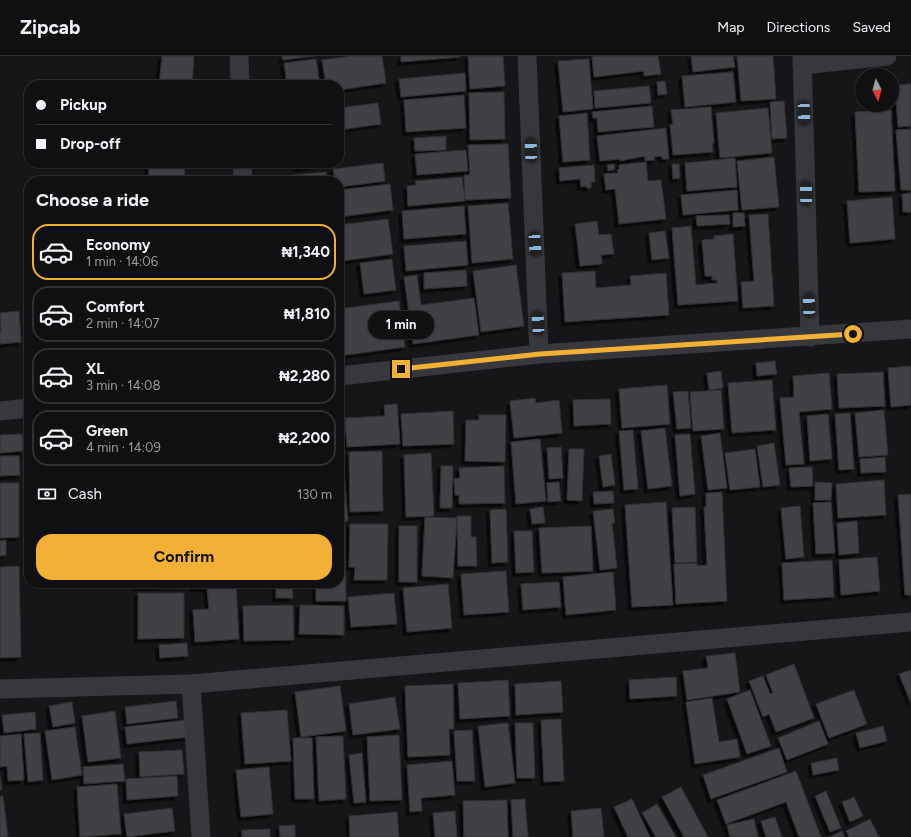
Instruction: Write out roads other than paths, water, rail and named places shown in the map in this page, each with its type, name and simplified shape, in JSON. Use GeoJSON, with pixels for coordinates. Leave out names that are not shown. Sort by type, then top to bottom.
{"type":"FeatureCollection","features":[{"type":"Feature","properties":{"kind":"street"},"geometry":{"type":"LineString","coordinates":[[239,56],[240,80]]}},
{"type":"Feature","properties":{"kind":"street"},"geometry":{"type":"LineString","coordinates":[[527,56],[540,354]]}},
{"type":"Feature","properties":{"kind":"street"},"geometry":{"type":"LineString","coordinates":[[810,337],[802,60],[887,56]]}},
{"type":"Feature","properties":{"kind":"street"},"geometry":{"type":"LineString","coordinates":[[344,375],[540,354],[911,329]]}},
{"type":"Feature","properties":{"kind":"street"},"geometry":{"type":"LineString","coordinates":[[0,411],[24,409]]}},
{"type":"Feature","properties":{"kind":"street"},"geometry":{"type":"LineString","coordinates":[[0,689],[191,684],[911,622]]}},
{"type":"Feature","properties":{"kind":"street"},"geometry":{"type":"LineString","coordinates":[[191,684],[201,837]]}}]}
